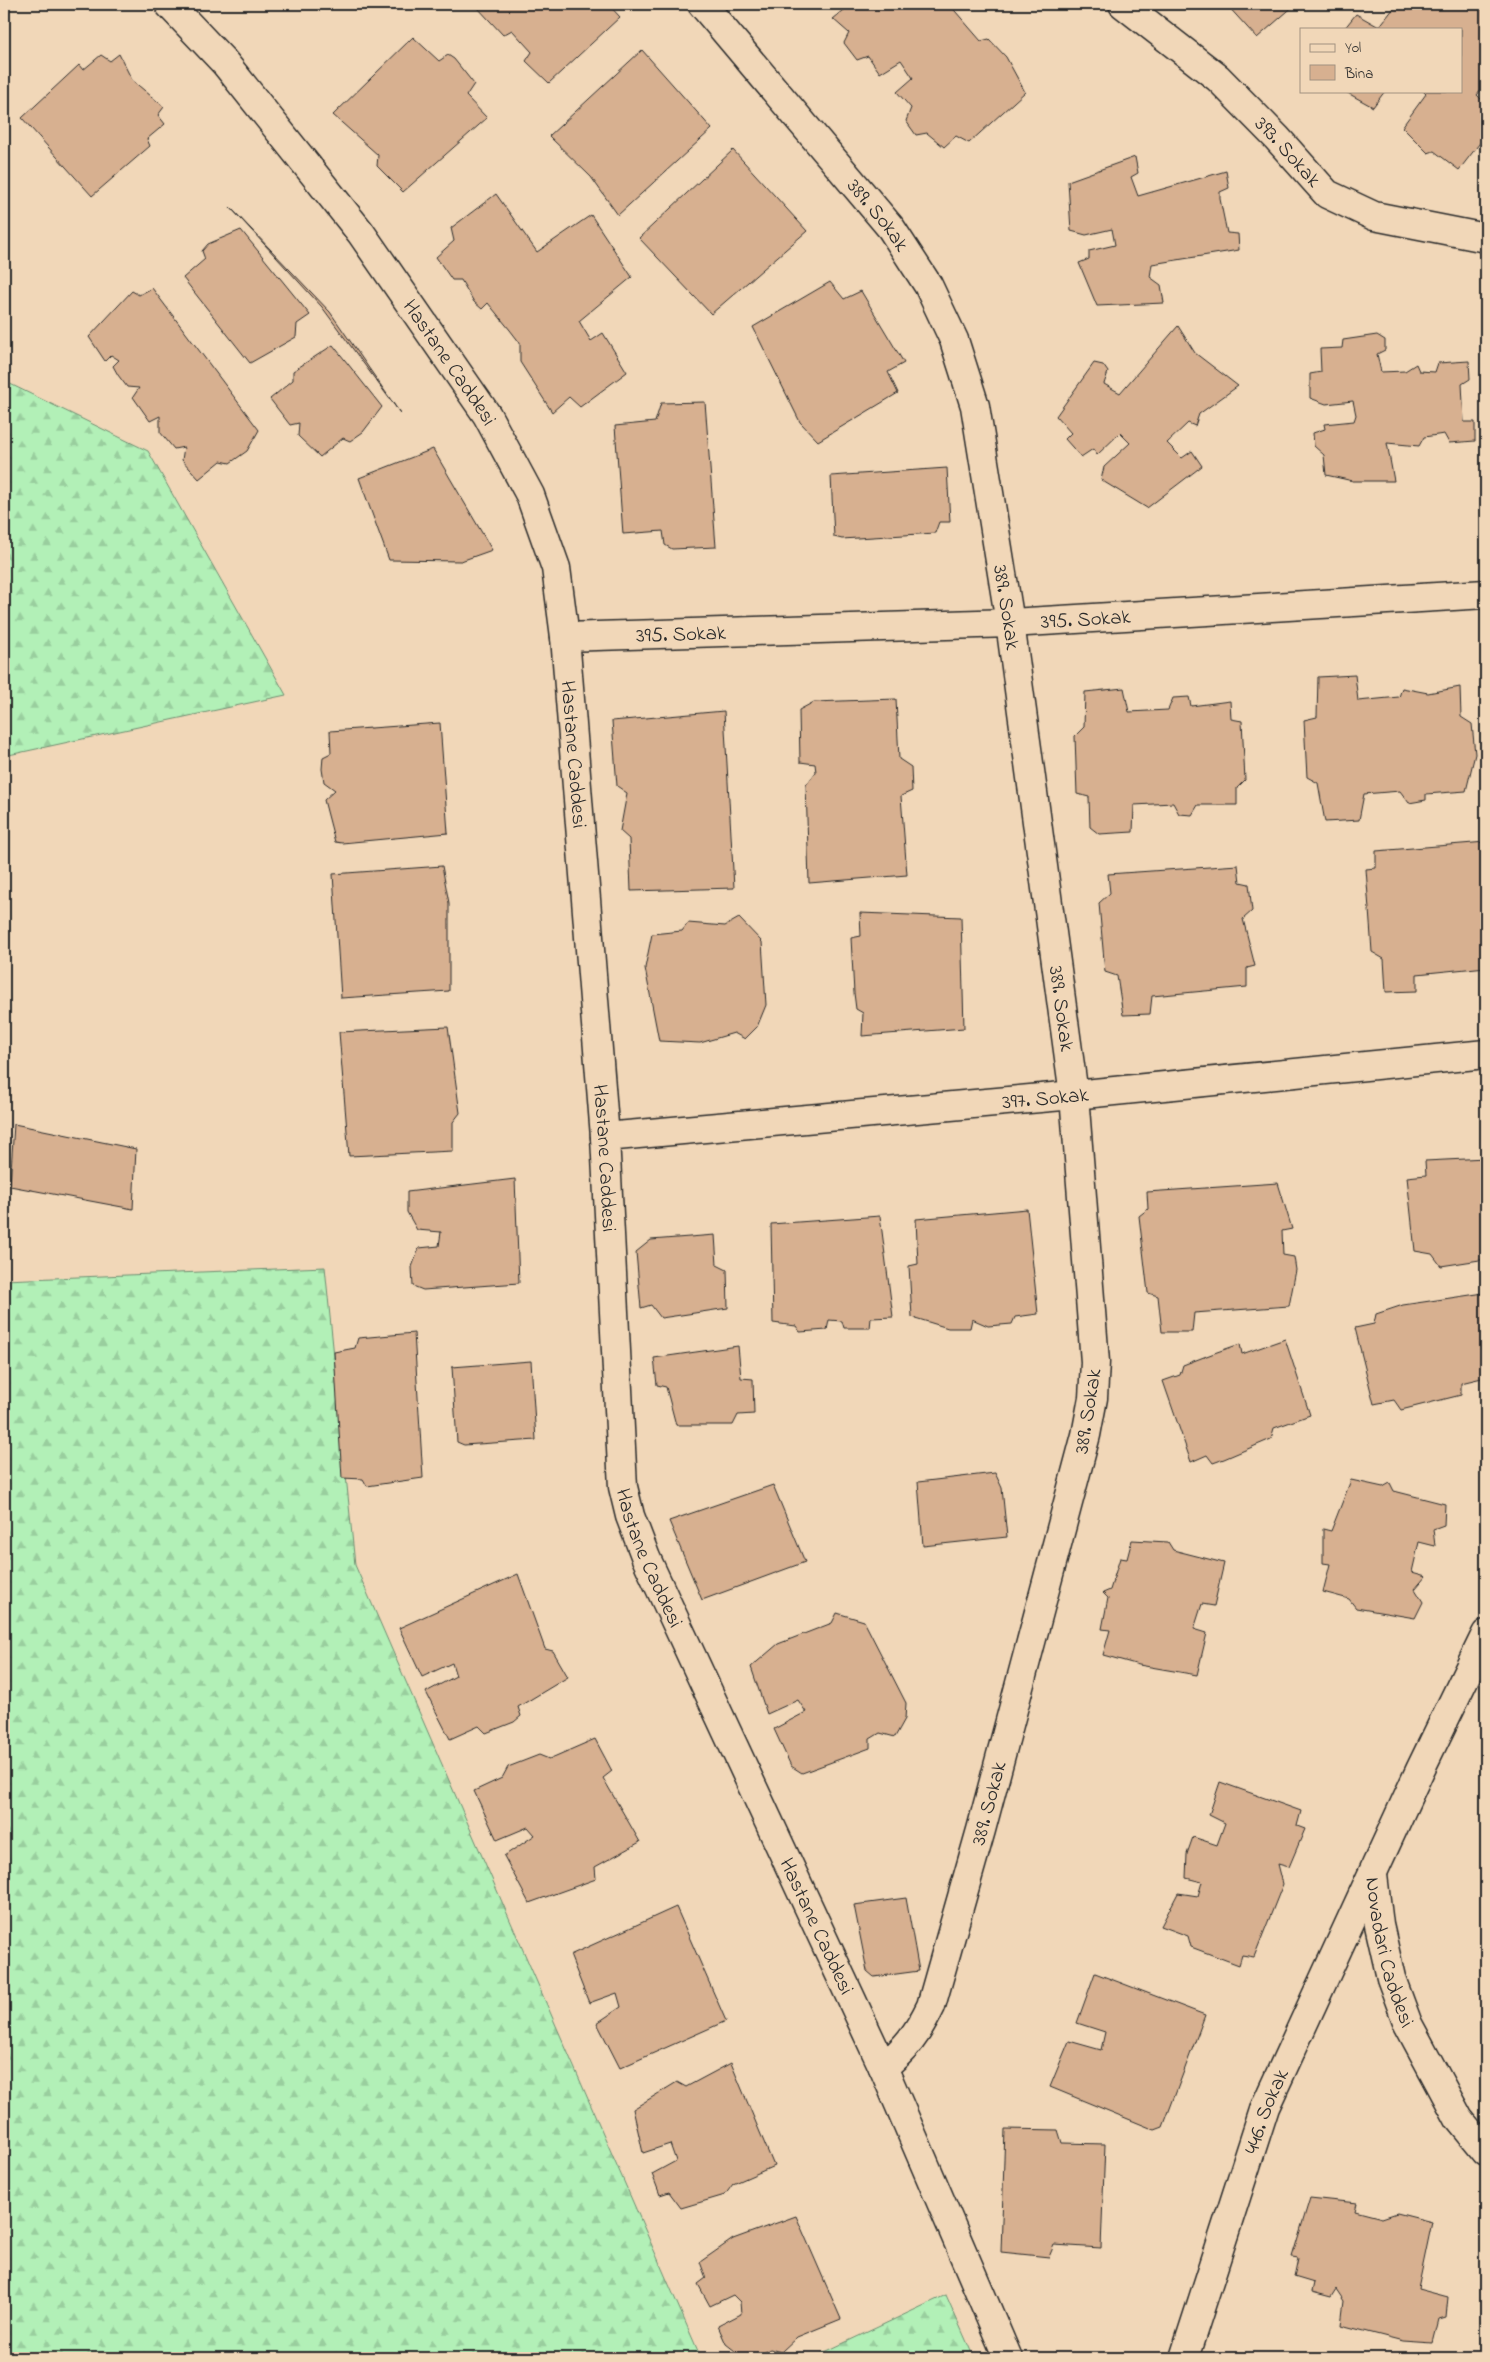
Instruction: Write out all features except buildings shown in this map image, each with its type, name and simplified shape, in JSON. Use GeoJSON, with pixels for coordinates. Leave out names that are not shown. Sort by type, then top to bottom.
{"type":"FeatureCollection","features":[{"type":"Feature","properties":{"kind":"street","name":"Hastane Caddesi"},"geometry":{"type":"LineString","coordinates":[[169,4],[225,63],[361,233],[487,415],[534,504],[556,568],[565,637],[605,1137],[623,1487],[630,1516],[646,1558],[882,2067],[1008,2358]]}},
{"type":"Feature","properties":{"kind":"street","name":"389. Sokak"},"geometry":{"type":"LineString","coordinates":[[702,4],[891,228],[928,285],[954,340],[975,406],[1010,623],[1074,1095],[1095,1362],[1093,1398],[1086,1435],[981,1830],[931,2006],[919,2032],[900,2054],[882,2067]]}},
{"type":"Feature","properties":{"kind":"street","name":"393. Sokak"},"geometry":{"type":"LineString","coordinates":[[1123,4],[1218,78],[1277,138],[1327,194],[1374,216],[1486,238]]}},
{"type":"Feature","properties":{"kind":"street","name":"395. Sokak"},"geometry":{"type":"LineString","coordinates":[[565,637],[1010,623],[1486,594]]}},
{"type":"Feature","properties":{"kind":"street","name":"397. Sokak"},"geometry":{"type":"LineString","coordinates":[[605,1137],[1074,1095],[1486,1054]]}},
{"type":"Feature","properties":{"kind":"street","name":"Novadari Caddesi"},"geometry":{"type":"LineString","coordinates":[[1486,1634],[1420,1770],[1373,1875],[1380,1925],[1391,1978],[1408,2024],[1459,2119],[1486,2152]]}},
{"type":"Feature","properties":{"kind":"street","name":"446. Sokak"},"geometry":{"type":"LineString","coordinates":[[1184,2358],[1265,2107],[1373,1875]]}},
{"type":"Feature","properties":{"kind":"green space"},"geometry":{"type":"Polygon","coordinates":[[[4,381],[148,451],[286,695],[4,756],[4,381]]]}},
{"type":"Feature","properties":{"kind":"green space"},"geometry":{"type":"Polygon","coordinates":[[[325,1267],[355,1565],[701,2358],[4,2358],[4,1280],[325,1267]]]}},
{"type":"Feature","properties":{"kind":"green space"},"geometry":{"type":"Polygon","coordinates":[[[946,2295],[974,2358],[812,2358],[946,2295]]]}}]}
